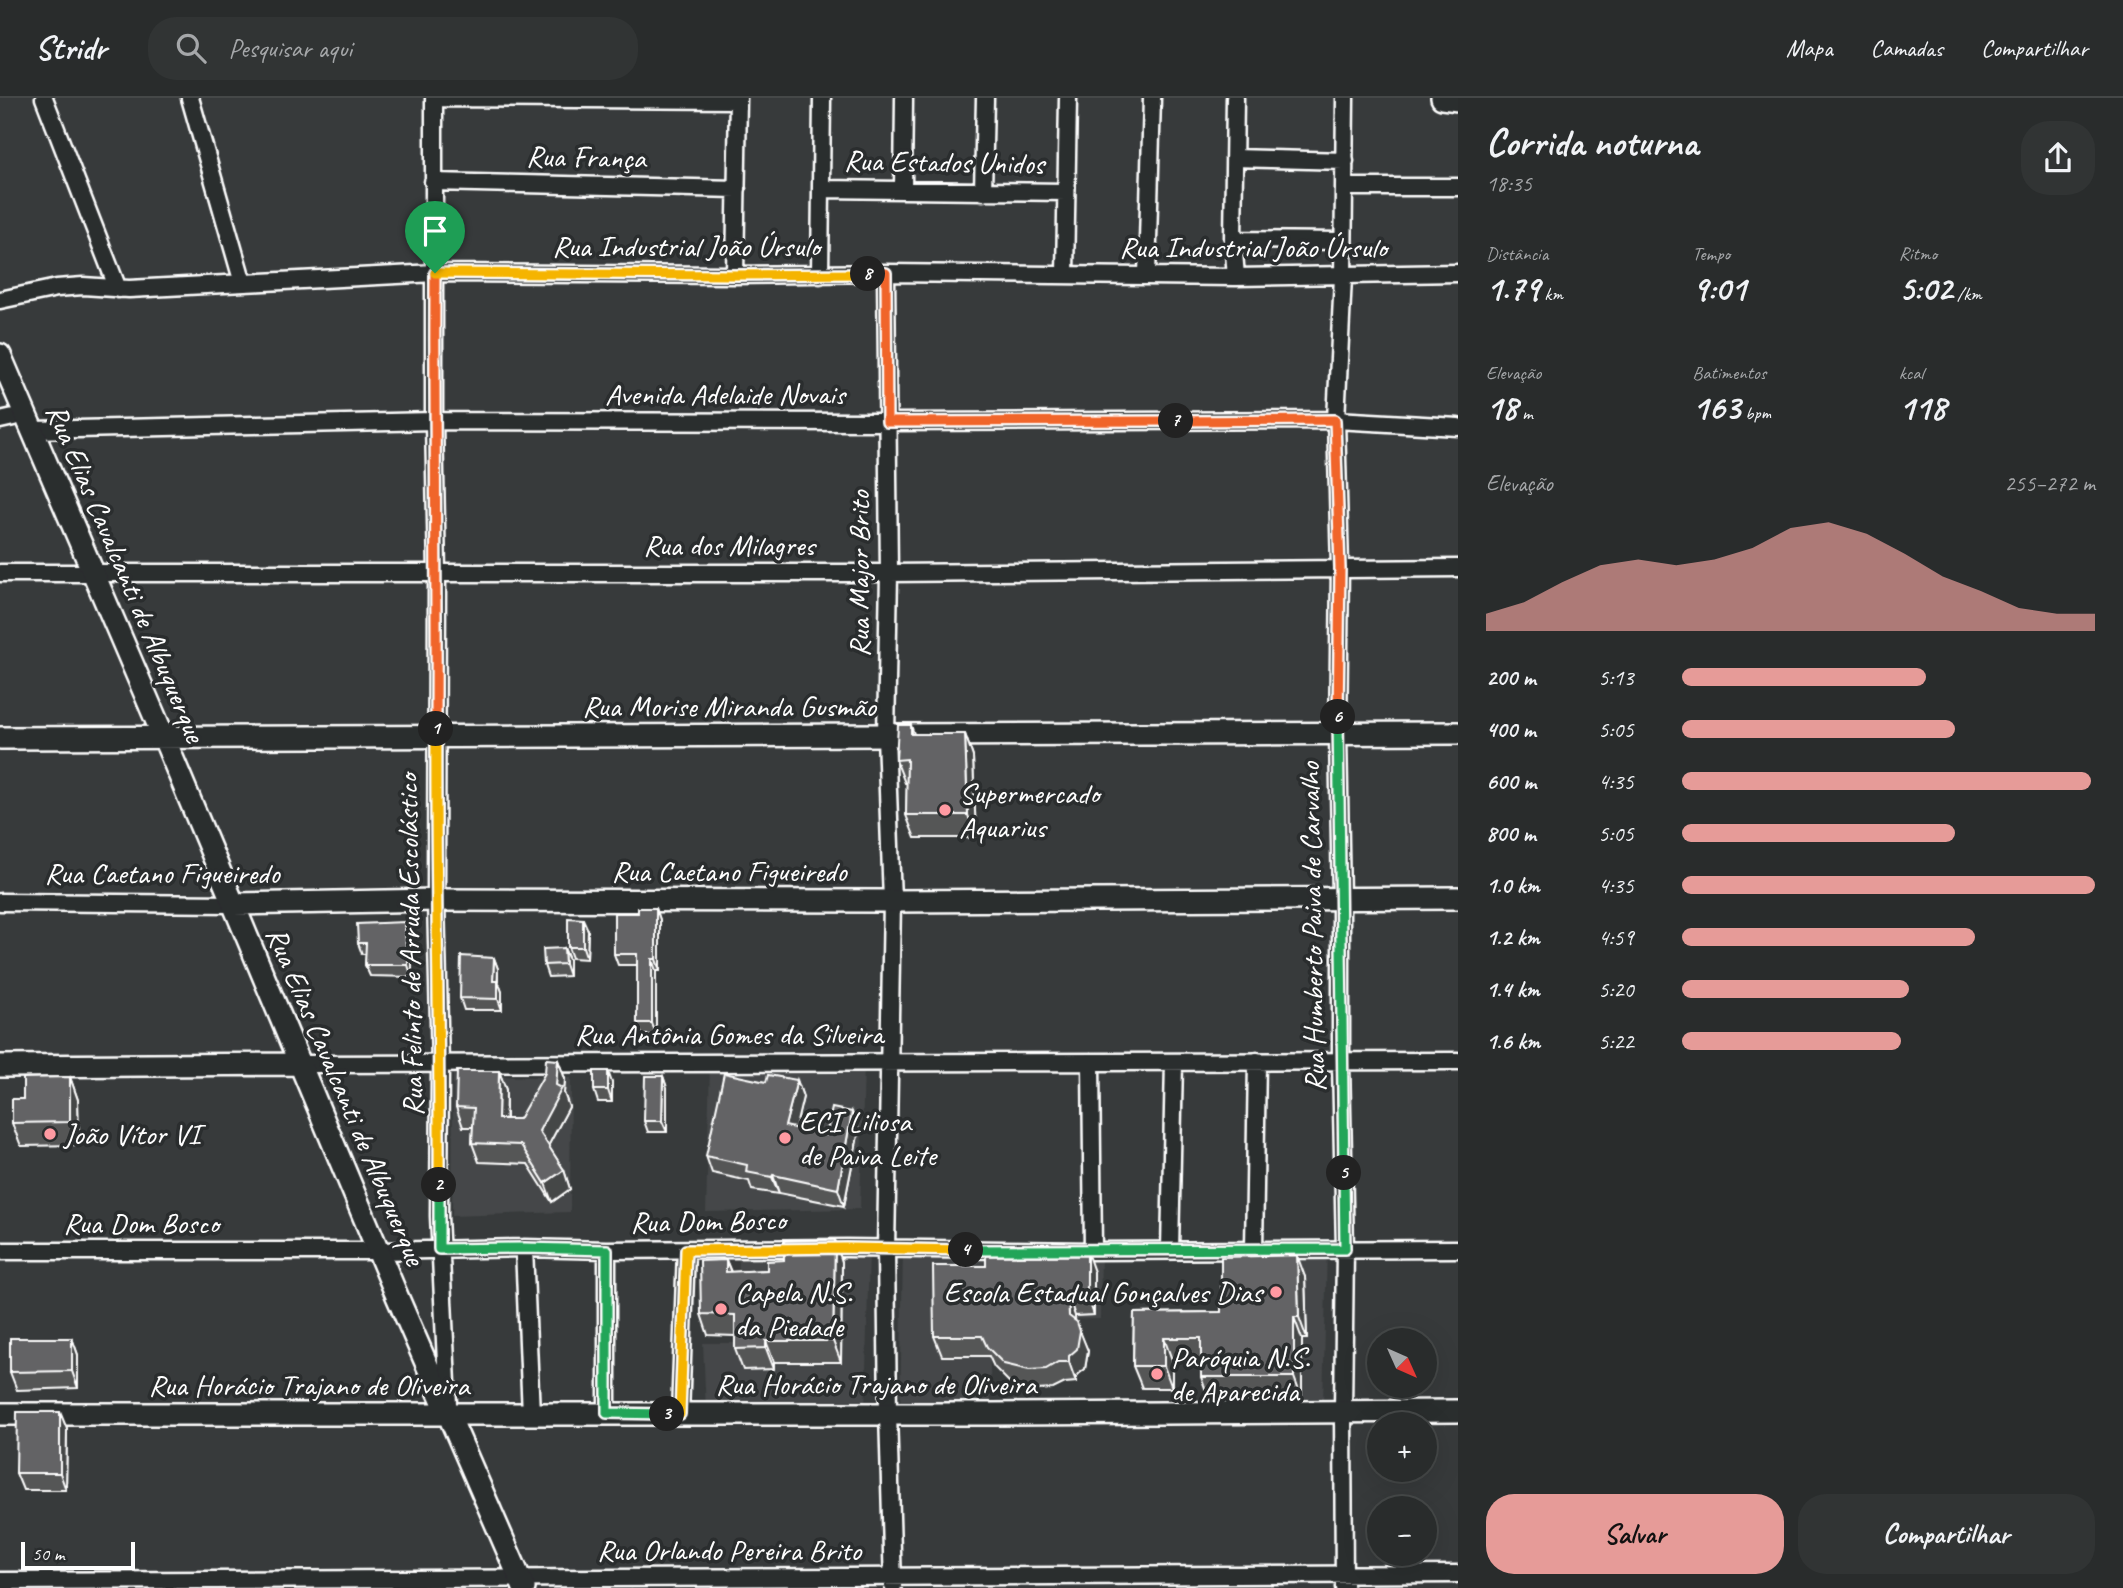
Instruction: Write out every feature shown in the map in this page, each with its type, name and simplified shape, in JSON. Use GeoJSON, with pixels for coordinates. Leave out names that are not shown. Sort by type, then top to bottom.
{"type":"FeatureCollection","features":[{"type":"Feature","properties":{"kind":"street"},"geometry":{"type":"LineString","coordinates":[[44,98],[118,289]]}},
{"type":"Feature","properties":{"kind":"street"},"geometry":{"type":"LineString","coordinates":[[190,98],[243,283]]}},
{"type":"Feature","properties":{"kind":"street"},"geometry":{"type":"LineString","coordinates":[[434,98],[738,99],[735,275]]}},
{"type":"Feature","properties":{"kind":"street","name":"Rua Felinto de Arruda Escolástico"},"geometry":{"type":"LineString","coordinates":[[434,98],[439,1249],[448,1414]]}},
{"type":"Feature","properties":{"kind":"street"},"geometry":{"type":"LineString","coordinates":[[820,275],[822,98]]}},
{"type":"Feature","properties":{"kind":"street"},"geometry":{"type":"LineString","coordinates":[[902,190],[904,98]]}},
{"type":"Feature","properties":{"kind":"street"},"geometry":{"type":"LineString","coordinates":[[983,192],[985,98]]}},
{"type":"Feature","properties":{"kind":"street"},"geometry":{"type":"LineString","coordinates":[[1065,275],[1068,98]]}},
{"type":"Feature","properties":{"kind":"street"},"geometry":{"type":"LineString","coordinates":[[1147,276],[1152,98]]}},
{"type":"Feature","properties":{"kind":"street"},"geometry":{"type":"LineString","coordinates":[[1235,98],[1233,240],[1236,277]]}},
{"type":"Feature","properties":{"kind":"street","name":"Rua Humberto Paiva de Carvalho"},"geometry":{"type":"LineString","coordinates":[[1345,98],[1343,276],[1335,420],[1340,568],[1338,734],[1345,1249],[1345,1581]]}},
{"type":"Feature","properties":{"kind":"street"},"geometry":{"type":"LineString","coordinates":[[1442,98],[1458,100]]}},
{"type":"Feature","properties":{"kind":"street"},"geometry":{"type":"LineString","coordinates":[[1234,158],[1345,161]]}},
{"type":"Feature","properties":{"kind":"street","name":"Rua França"},"geometry":{"type":"LineString","coordinates":[[433,181],[737,189]]}},
{"type":"Feature","properties":{"kind":"street"},"geometry":{"type":"LineString","coordinates":[[1345,187],[1458,187]]}},
{"type":"Feature","properties":{"kind":"street","name":"Rua Estados Unidos"},"geometry":{"type":"LineString","coordinates":[[821,188],[1066,192]]}},
{"type":"Feature","properties":{"kind":"street"},"geometry":{"type":"LineString","coordinates":[[1233,240],[1343,241]]}},
{"type":"Feature","properties":{"kind":"street","name":"Rua Industrial João Úrsulo"},"geometry":{"type":"LineString","coordinates":[[0,300],[57,288],[83,286],[118,289],[435,273],[886,273],[1236,277],[1458,273]]}},
{"type":"Feature","properties":{"kind":"street","name":"Rua Major Brito"},"geometry":{"type":"LineString","coordinates":[[886,273],[889,573],[886,736],[892,901],[886,1250],[893,1583]]}},
{"type":"Feature","properties":{"kind":"street","name":"Rua Elias Cavalcanti de Albuquerque"},"geometry":{"type":"LineString","coordinates":[[0,355],[522,1584]]}},
{"type":"Feature","properties":{"kind":"street","name":"Avenida Adelaide Novais"},"geometry":{"type":"LineString","coordinates":[[0,420],[1335,420],[1458,427]]}},
{"type":"Feature","properties":{"kind":"street","name":"Rua dos Milagres"},"geometry":{"type":"LineString","coordinates":[[0,573],[889,573],[1458,568]]}},
{"type":"Feature","properties":{"kind":"street","name":"Rua Morise Miranda Gusmão"},"geometry":{"type":"LineString","coordinates":[[0,738],[1458,733]]}},
{"type":"Feature","properties":{"kind":"street","name":"Rua Caetano Figueiredo"},"geometry":{"type":"LineString","coordinates":[[0,902],[234,904],[436,900],[1458,898]]}},
{"type":"Feature","properties":{"kind":"street","name":"Rua Antônia Gomes da Silveira"},"geometry":{"type":"LineString","coordinates":[[0,1066],[1458,1060]]}},
{"type":"Feature","properties":{"kind":"street"},"geometry":{"type":"LineString","coordinates":[[1254,1249],[1257,1061]]}},
{"type":"Feature","properties":{"kind":"street"},"geometry":{"type":"LineString","coordinates":[[1091,1062],[1093,1251]]}},
{"type":"Feature","properties":{"kind":"street"},"geometry":{"type":"LineString","coordinates":[[1170,1250],[1174,1062]]}},
{"type":"Feature","properties":{"kind":"street"},"geometry":{"type":"LineString","coordinates":[[524,1248],[531,1415]]}},
{"type":"Feature","properties":{"kind":"street","name":"Rua Dom Bosco"},"geometry":{"type":"LineString","coordinates":[[0,1251],[834,1248],[1093,1251],[1458,1248]]}},
{"type":"Feature","properties":{"kind":"street"},"geometry":{"type":"LineString","coordinates":[[607,1250],[607,1413]]}},
{"type":"Feature","properties":{"kind":"street"},"geometry":{"type":"LineString","coordinates":[[680,1414],[686,1250]]}},
{"type":"Feature","properties":{"kind":"street","name":"Rua Horácio Trajano de Oliveira"},"geometry":{"type":"LineString","coordinates":[[0,1414],[1458,1411]]}},
{"type":"Feature","properties":{"kind":"street","name":"Rua Orlando Pereira Brito"},"geometry":{"type":"LineString","coordinates":[[0,1581],[522,1584],[1345,1581],[1458,1574]]}},
{"type":"Feature","properties":{"kind":"shaded area","name":"ECI Liliosa de Paiva Leite"},"geometry":{"type":"Polygon","coordinates":[[[710,1064],[864,1066],[860,1209],[706,1212],[710,1064]]]}},
{"type":"Feature","properties":{"kind":"shaded area"},"geometry":{"type":"Polygon","coordinates":[[[453,1075],[571,1078],[570,1212],[452,1216],[453,1075]]]}},
{"type":"Feature","properties":{"kind":"shaded area"},"geometry":{"type":"Polygon","coordinates":[[[739,1249],[869,1249],[865,1412],[706,1412],[703,1343],[737,1343],[739,1249]]]}},
{"type":"Feature","properties":{"kind":"shaded area","name":"Escola Estadual Gonçalves Dias"},"geometry":{"type":"Polygon","coordinates":[[[1327,1249],[1323,1406],[1223,1411],[1227,1250],[1327,1249]]]}},
{"type":"Feature","properties":{"kind":"shaded area"},"geometry":{"type":"Polygon","coordinates":[[[903,1250],[1101,1250],[1100,1319],[989,1321],[991,1412],[900,1412],[903,1250]]]}},
{"type":"Feature","properties":{"kind":"building","name":"Supermercado Aquarius"},"geometry":{"type":"Polygon","coordinates":[[[898,725],[911,725],[911,734],[965,734],[968,815],[906,815],[907,759],[896,760],[898,725]]]}},
{"type":"Feature","properties":{"kind":"building"},"geometry":{"type":"Polygon","coordinates":[[[638,908],[656,908],[656,959],[652,959],[652,1023],[637,1023],[637,954],[614,954],[614,913],[638,913],[638,908]]]}},
{"type":"Feature","properties":{"kind":"building"},"geometry":{"type":"Polygon","coordinates":[[[568,918],[583,919],[583,947],[568,947],[568,918]]]}},
{"type":"Feature","properties":{"kind":"building"},"geometry":{"type":"Polygon","coordinates":[[[405,922],[408,965],[365,965],[366,943],[358,943],[357,924],[405,922]]]}},
{"type":"Feature","properties":{"kind":"building"},"geometry":{"type":"Polygon","coordinates":[[[564,948],[565,964],[544,965],[543,949],[564,948]]]}},
{"type":"Feature","properties":{"kind":"building"},"geometry":{"type":"Polygon","coordinates":[[[461,956],[494,958],[493,981],[498,981],[498,999],[460,998],[461,956]]]}},
{"type":"Feature","properties":{"kind":"building"},"geometry":{"type":"Polygon","coordinates":[[[546,1059],[558,1060],[556,1085],[562,1088],[539,1131],[564,1170],[545,1183],[521,1145],[472,1143],[474,1108],[456,1107],[457,1071],[499,1071],[498,1119],[519,1119],[545,1073],[546,1059]]]}},
{"type":"Feature","properties":{"kind":"building"},"geometry":{"type":"Polygon","coordinates":[[[594,1071],[608,1071],[608,1090],[594,1090],[594,1071]]]}},
{"type":"Feature","properties":{"kind":"building"},"geometry":{"type":"Polygon","coordinates":[[[724,1073],[766,1082],[768,1075],[797,1080],[785,1126],[826,1135],[832,1108],[852,1112],[838,1189],[746,1172],[747,1165],[706,1156],[724,1073]]]}},
{"type":"Feature","properties":{"kind":"building"},"geometry":{"type":"Polygon","coordinates":[[[645,1076],[663,1076],[662,1121],[644,1121],[645,1076]]]}},
{"type":"Feature","properties":{"kind":"building"},"geometry":{"type":"Polygon","coordinates":[[[70,1077],[70,1122],[12,1123],[12,1099],[23,1099],[23,1078],[70,1077]]]}},
{"type":"Feature","properties":{"kind":"building"},"geometry":{"type":"Polygon","coordinates":[[[835,1240],[833,1341],[766,1341],[766,1348],[735,1349],[735,1315],[701,1314],[700,1261],[726,1260],[726,1272],[767,1270],[767,1261],[784,1260],[784,1241],[835,1240]]]}},
{"type":"Feature","properties":{"kind":"building"},"geometry":{"type":"Polygon","coordinates":[[[1035,1244],[1049,1244],[1049,1252],[1087,1252],[1087,1295],[1068,1295],[1069,1316],[1077,1322],[1080,1331],[1077,1349],[1069,1356],[1069,1362],[1058,1362],[1046,1369],[1029,1370],[1004,1364],[987,1347],[982,1336],[934,1336],[933,1266],[986,1266],[986,1251],[1034,1251],[1035,1244]]]}},
{"type":"Feature","properties":{"kind":"building"},"geometry":{"type":"Polygon","coordinates":[[[1297,1255],[1299,1317],[1294,1317],[1294,1377],[1201,1377],[1201,1338],[1164,1338],[1164,1366],[1133,1366],[1134,1313],[1221,1312],[1221,1257],[1297,1255]]]}},
{"type":"Feature","properties":{"kind":"building"},"geometry":{"type":"Polygon","coordinates":[[[10,1338],[72,1338],[72,1371],[10,1372],[10,1338]]]}},
{"type":"Feature","properties":{"kind":"building"},"geometry":{"type":"Polygon","coordinates":[[[17,1412],[60,1412],[60,1473],[16,1473],[17,1412]]]}},
{"type":"Feature","properties":{"kind":"place","name":"Supermercado Aquarius"},"geometry":{"type":"Point","coordinates":[945,810]}},
{"type":"Feature","properties":{"kind":"place","name":"João Vítor VI"},"geometry":{"type":"Point","coordinates":[50,1134]}},
{"type":"Feature","properties":{"kind":"place","name":"ECI Liliosa de Paiva Leite"},"geometry":{"type":"Point","coordinates":[785,1138]}},
{"type":"Feature","properties":{"kind":"place","name":"Escola Estadual Gonçalves Dias"},"geometry":{"type":"Point","coordinates":[1276,1292]}},
{"type":"Feature","properties":{"kind":"place","name":"Capela N.S. da Piedade"},"geometry":{"type":"Point","coordinates":[721,1309]}},
{"type":"Feature","properties":{"kind":"place","name":"Paróquia N.S. de Aparecida"},"geometry":{"type":"Point","coordinates":[1157,1374]}},
{"type":"Feature","properties":{"kind":"route"},"geometry":{"type":"LineString","coordinates":[[435,273],[886,273],[887,422],[1335,420],[1340,568],[1338,734],[1345,1249],[686,1250],[680,1414],[607,1413],[607,1250],[439,1249],[435,273]]}}]}
